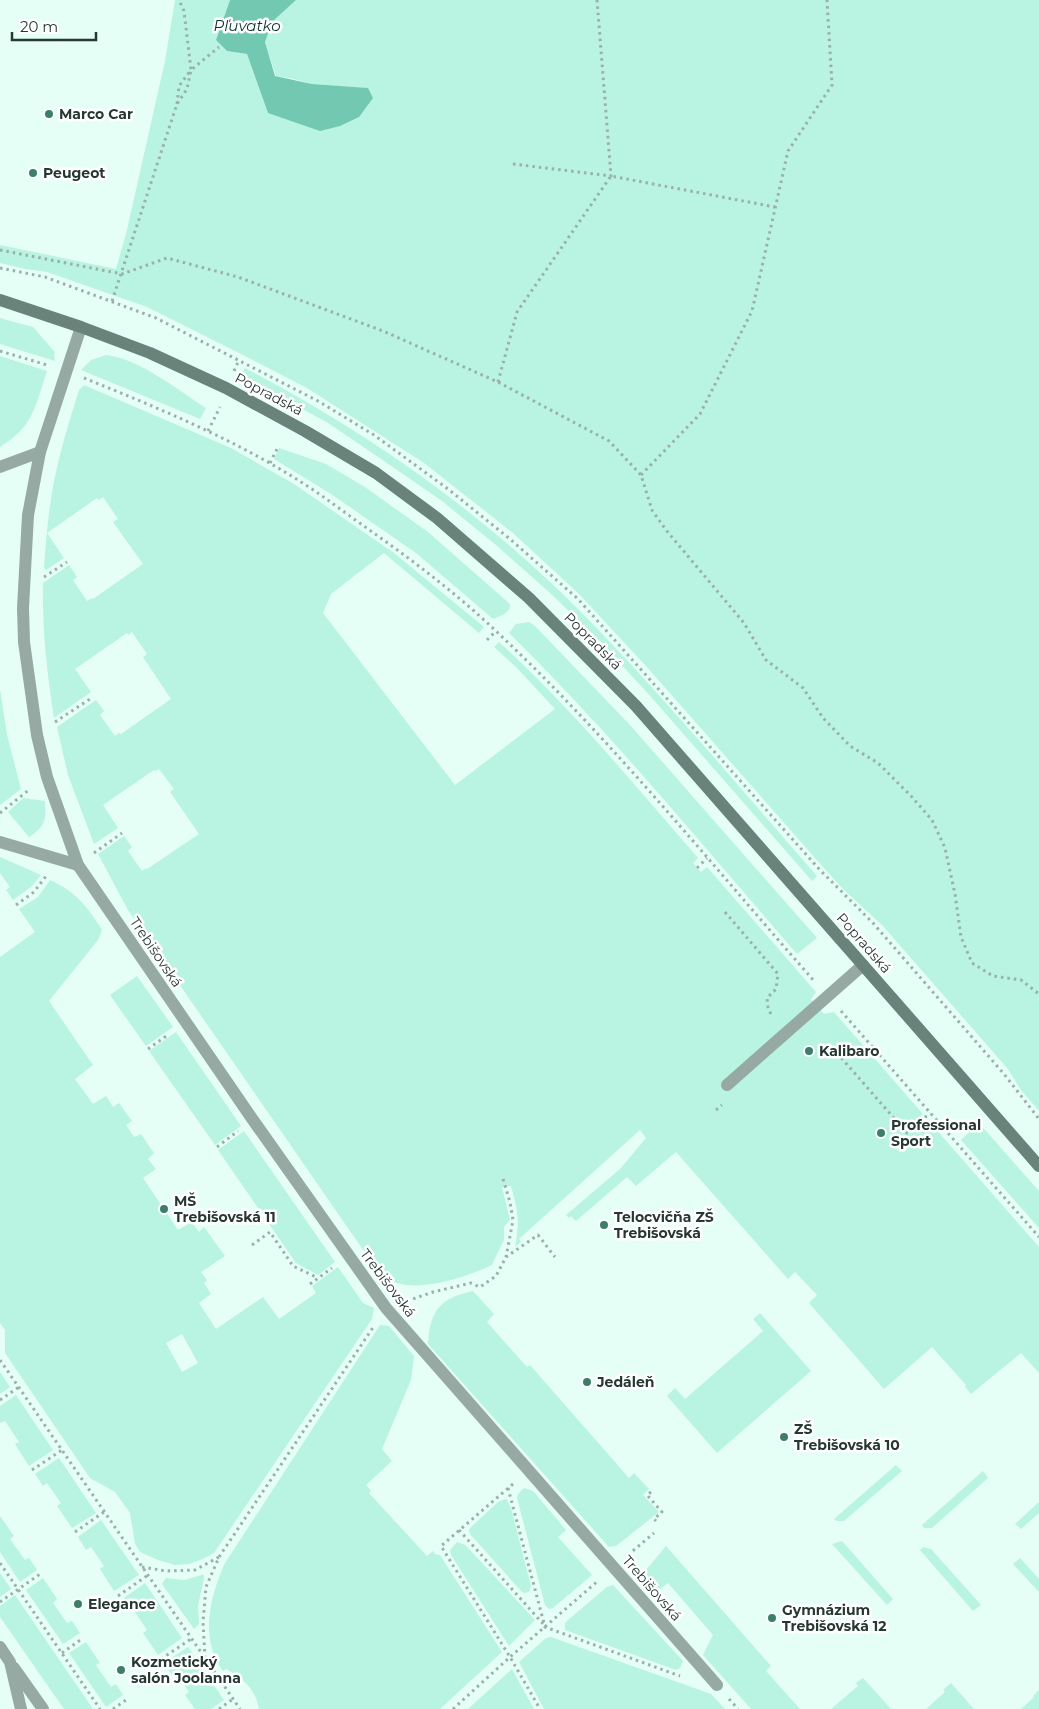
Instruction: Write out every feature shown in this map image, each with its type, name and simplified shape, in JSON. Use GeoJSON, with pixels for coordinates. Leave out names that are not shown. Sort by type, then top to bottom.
{"type":"FeatureCollection","features":[{"type":"Feature","properties":{"kind":"street","name":"Popradská"},"geometry":{"type":"LineString","coordinates":[[0,300],[81,327],[150,353],[226,388],[305,431],[376,474],[437,518],[529,598],[636,706],[1039,1166]]}},
{"type":"Feature","properties":{"kind":"street","name":"Trebišovská"},"geometry":{"type":"LineString","coordinates":[[81,327],[40,452],[28,515],[23,608],[24,642],[37,735],[47,777],[78,865],[253,1120],[386,1308],[717,1686]]}},
{"type":"Feature","properties":{"kind":"street"},"geometry":{"type":"LineString","coordinates":[[0,467],[40,452]]}},
{"type":"Feature","properties":{"kind":"street"},"geometry":{"type":"LineString","coordinates":[[0,842],[78,865]]}},
{"type":"Feature","properties":{"kind":"street"},"geometry":{"type":"LineString","coordinates":[[727,1085],[863,965]]}},
{"type":"Feature","properties":{"kind":"street"},"geometry":{"type":"LineString","coordinates":[[3,1654],[21,1709]]}},
{"type":"Feature","properties":{"kind":"street"},"geometry":{"type":"LineString","coordinates":[[3,1654],[43,1709]]}},
{"type":"Feature","properties":{"kind":"path"},"geometry":{"type":"LineString","coordinates":[[177,104],[187,89],[190,70],[184,11],[179,0]]}},
{"type":"Feature","properties":{"kind":"path"},"geometry":{"type":"LineString","coordinates":[[498,382],[517,312],[610,176],[597,0]]}},
{"type":"Feature","properties":{"kind":"path"},"geometry":{"type":"LineString","coordinates":[[641,475],[700,414],[752,311],[788,151],[832,84],[827,0]]}},
{"type":"Feature","properties":{"kind":"path"},"geometry":{"type":"LineString","coordinates":[[112,301],[177,104],[179,86],[190,70],[219,47]]}},
{"type":"Feature","properties":{"kind":"path"},"geometry":{"type":"LineString","coordinates":[[514,164],[610,176],[776,207]]}},
{"type":"Feature","properties":{"kind":"path"},"geometry":{"type":"LineString","coordinates":[[0,250],[122,274],[167,258],[238,276],[383,331],[498,382],[608,441],[641,475],[652,510],[666,530],[744,623],[766,660],[803,688],[823,718],[850,746],[878,762],[932,820],[945,848],[955,894],[961,937],[972,963],[993,976],[1021,980],[1039,994]]}},
{"type":"Feature","properties":{"kind":"path"},"geometry":{"type":"LineString","coordinates":[[0,268],[46,277],[129,307]]}},
{"type":"Feature","properties":{"kind":"path"},"geometry":{"type":"LineString","coordinates":[[0,351],[67,371],[140,400],[208,431],[270,463],[301,482],[411,559],[496,631],[606,742],[1039,1237]]}},
{"type":"Feature","properties":{"kind":"path"},"geometry":{"type":"LineString","coordinates":[[270,463],[278,447]]}},
{"type":"Feature","properties":{"kind":"path"},"geometry":{"type":"LineString","coordinates":[[487,640],[496,631]]}},
{"type":"Feature","properties":{"kind":"path"},"geometry":{"type":"LineString","coordinates":[[37,735],[90,699]]}},
{"type":"Feature","properties":{"kind":"path"},"geometry":{"type":"LineString","coordinates":[[0,813],[13,802]]}},
{"type":"Feature","properties":{"kind":"path"},"geometry":{"type":"LineString","coordinates":[[78,865],[122,833]]}},
{"type":"Feature","properties":{"kind":"path"},"geometry":{"type":"LineString","coordinates":[[697,868],[707,858]]}},
{"type":"Feature","properties":{"kind":"path"},"geometry":{"type":"LineString","coordinates":[[16,905],[34,892],[56,859]]}},
{"type":"Feature","properties":{"kind":"path"},"geometry":{"type":"LineString","coordinates":[[725,912],[778,974],[776,990],[767,998],[768,1007]]}},
{"type":"Feature","properties":{"kind":"path"},"geometry":{"type":"LineString","coordinates":[[912,969],[1004,1074],[1039,1119]]}},
{"type":"Feature","properties":{"kind":"path"},"geometry":{"type":"LineString","coordinates":[[148,1049],[175,1030]]}},
{"type":"Feature","properties":{"kind":"path"},"geometry":{"type":"LineString","coordinates":[[837,1053],[907,1133],[930,1113]]}},
{"type":"Feature","properties":{"kind":"path"},"geometry":{"type":"LineString","coordinates":[[217,1148],[242,1128]]}},
{"type":"Feature","properties":{"kind":"path"},"geometry":{"type":"LineString","coordinates":[[204,1658],[203,1622],[206,1587],[219,1557],[386,1308],[455,1286],[471,1283],[480,1287],[496,1276],[506,1257],[513,1220],[503,1180]]}},
{"type":"Feature","properties":{"kind":"path"},"geometry":{"type":"LineString","coordinates":[[252,1245],[270,1232],[293,1266],[318,1278]]}},
{"type":"Feature","properties":{"kind":"path"},"geometry":{"type":"LineString","coordinates":[[506,1257],[538,1235],[555,1257]]}},
{"type":"Feature","properties":{"kind":"path"},"geometry":{"type":"LineString","coordinates":[[310,1284],[336,1265]]}},
{"type":"Feature","properties":{"kind":"path"},"geometry":{"type":"LineString","coordinates":[[0,1360],[240,1709]]}},
{"type":"Feature","properties":{"kind":"path"},"geometry":{"type":"LineString","coordinates":[[0,1400],[19,1387]]}},
{"type":"Feature","properties":{"kind":"path"},"geometry":{"type":"LineString","coordinates":[[32,1470],[62,1450]]}},
{"type":"Feature","properties":{"kind":"path"},"geometry":{"type":"LineString","coordinates":[[529,1471],[441,1546],[540,1709]]}},
{"type":"Feature","properties":{"kind":"path"},"geometry":{"type":"LineString","coordinates":[[508,1488],[545,1626]]}},
{"type":"Feature","properties":{"kind":"path"},"geometry":{"type":"LineString","coordinates":[[651,1492],[647,1495],[662,1512],[654,1518],[656,1521]]}},
{"type":"Feature","properties":{"kind":"path"},"geometry":{"type":"LineString","coordinates":[[74,1532],[104,1512]]}},
{"type":"Feature","properties":{"kind":"path"},"geometry":{"type":"LineString","coordinates":[[460,1530],[545,1626],[681,1677]]}},
{"type":"Feature","properties":{"kind":"path"},"geometry":{"type":"LineString","coordinates":[[453,1709],[545,1626],[654,1533]]}},
{"type":"Feature","properties":{"kind":"path"},"geometry":{"type":"LineString","coordinates":[[142,1567],[166,1571],[195,1570],[219,1557]]}},
{"type":"Feature","properties":{"kind":"path"},"geometry":{"type":"LineString","coordinates":[[0,1563],[100,1709]]}},
{"type":"Feature","properties":{"kind":"path"},"geometry":{"type":"LineString","coordinates":[[0,1602],[40,1574]]}},
{"type":"Feature","properties":{"kind":"path"},"geometry":{"type":"LineString","coordinates":[[118,1596],[148,1575]]}},
{"type":"Feature","properties":{"kind":"path"},"geometry":{"type":"LineString","coordinates":[[62,1653],[83,1638]]}},
{"type":"Feature","properties":{"kind":"path"},"geometry":{"type":"LineString","coordinates":[[161,1659],[191,1639]]}},
{"type":"Feature","properties":{"kind":"path"},"geometry":{"type":"LineString","coordinates":[[219,1709],[233,1699]]}},
{"type":"Feature","properties":{"kind":"path"},"geometry":{"type":"LineString","coordinates":[[113,1709],[126,1700]]}},
{"type":"Feature","properties":{"kind":"shaded area"},"geometry":{"type":"Polygon","coordinates":[[[175,0],[230,0],[216,40],[227,51],[247,54],[268,113],[292,120],[367,88],[312,84],[276,76],[265,42],[272,22],[296,0],[1039,0],[1039,1111],[1021,1090],[1008,1069],[883,926],[844,890],[646,666],[579,594],[513,533],[424,463],[307,388],[147,307],[47,272],[0,263],[0,245],[116,269],[126,234],[165,61],[175,0]]]}},
{"type":"Feature","properties":{"kind":"shaded area"},"geometry":{"type":"Polygon","coordinates":[[[0,318],[33,327],[54,351],[55,361],[0,344],[0,318]]]}},
{"type":"Feature","properties":{"kind":"shaded area"},"geometry":{"type":"Polygon","coordinates":[[[106,355],[118,357],[144,368],[206,408],[200,419],[81,370],[91,360],[106,355]]]}},
{"type":"Feature","properties":{"kind":"shaded area"},"geometry":{"type":"Polygon","coordinates":[[[0,356],[47,371],[32,414],[22,429],[0,447],[0,356]]]}},
{"type":"Feature","properties":{"kind":"shaded area"},"geometry":{"type":"Polygon","coordinates":[[[245,368],[334,418],[420,475],[501,538],[540,572],[639,673],[817,876],[812,881],[652,698],[597,638],[549,592],[442,501],[328,423],[241,375],[245,368]]]}},
{"type":"Feature","properties":{"kind":"shaded area"},"geometry":{"type":"Polygon","coordinates":[[[84,385],[231,448],[294,484],[394,553],[484,627],[479,633],[384,553],[331,594],[323,613],[455,785],[555,709],[516,667],[494,647],[499,642],[526,667],[602,747],[698,858],[693,863],[701,872],[707,867],[816,992],[811,999],[824,1014],[834,1012],[923,1114],[917,1120],[921,1124],[927,1119],[1039,1247],[1039,1373],[1021,1353],[971,1394],[965,1387],[966,1385],[932,1347],[884,1389],[809,1303],[817,1295],[795,1272],[788,1279],[676,1152],[636,1186],[627,1177],[576,1221],[571,1216],[569,1218],[566,1215],[620,1169],[646,1138],[640,1130],[519,1239],[521,1242],[515,1247],[518,1216],[515,1202],[511,1186],[502,1187],[510,1220],[504,1227],[504,1240],[492,1265],[435,1284],[404,1285],[390,1281],[379,1273],[128,910],[98,854],[124,836],[132,847],[128,851],[142,871],[199,834],[170,792],[174,789],[159,769],[154,770],[103,805],[118,828],[94,844],[68,775],[57,727],[96,700],[104,711],[100,715],[115,736],[119,733],[121,734],[171,699],[143,657],[147,654],[132,632],[128,635],[127,633],[75,669],[91,692],[54,718],[43,617],[43,583],[69,565],[77,577],[73,580],[87,601],[93,599],[143,564],[113,522],[118,519],[103,497],[99,500],[97,498],[47,533],[64,558],[46,570],[44,568],[48,517],[55,475],[79,390],[84,385]]]}},
{"type":"Feature","properties":{"kind":"shaded area"},"geometry":{"type":"Polygon","coordinates":[[[279,448],[326,464],[365,487],[428,532],[510,604],[509,610],[493,619],[416,553],[331,494],[274,459],[279,448]]]}},
{"type":"Feature","properties":{"kind":"shaded area"},"geometry":{"type":"Polygon","coordinates":[[[529,622],[630,725],[817,938],[797,954],[621,750],[509,633],[516,624],[529,622]]]}},
{"type":"Feature","properties":{"kind":"shaded area"},"geometry":{"type":"Polygon","coordinates":[[[0,689],[7,735],[21,789],[0,805],[0,689]]]}},
{"type":"Feature","properties":{"kind":"shaded area"},"geometry":{"type":"Polygon","coordinates":[[[23,798],[45,801],[44,822],[29,837],[8,812],[23,798]]]}},
{"type":"Feature","properties":{"kind":"shaded area"},"geometry":{"type":"Polygon","coordinates":[[[0,857],[41,875],[31,887],[13,900],[6,890],[10,887],[0,873],[0,857]]]}},
{"type":"Feature","properties":{"kind":"shaded area"},"geometry":{"type":"Polygon","coordinates":[[[50,880],[67,889],[80,900],[102,930],[98,940],[49,1001],[93,1065],[75,1079],[93,1104],[106,1096],[113,1107],[119,1103],[132,1121],[126,1125],[134,1137],[141,1134],[154,1153],[148,1159],[156,1169],[143,1178],[178,1230],[192,1222],[199,1232],[204,1227],[225,1256],[201,1272],[207,1280],[204,1283],[211,1294],[199,1303],[216,1329],[263,1297],[279,1319],[316,1293],[312,1286],[338,1267],[363,1303],[374,1308],[372,1319],[214,1553],[189,1564],[175,1565],[140,1552],[135,1544],[130,1513],[115,1492],[90,1478],[5,1353],[5,1330],[0,1323],[0,957],[35,932],[19,909],[38,897],[50,880]],[[182,1334],[166,1343],[182,1372],[198,1363],[182,1334]]]}},
{"type":"Feature","properties":{"kind":"shaded area"},"geometry":{"type":"Polygon","coordinates":[[[137,976],[173,1027],[146,1046],[110,995],[137,976]]]}},
{"type":"Feature","properties":{"kind":"shaded area"},"geometry":{"type":"Polygon","coordinates":[[[176,1032],[241,1126],[215,1145],[149,1051],[176,1032]]]}},
{"type":"Feature","properties":{"kind":"shaded area"},"geometry":{"type":"Polygon","coordinates":[[[979,1123],[1039,1191],[1039,1228],[961,1140],[979,1123]]]}},
{"type":"Feature","properties":{"kind":"shaded area"},"geometry":{"type":"Polygon","coordinates":[[[244,1131],[335,1262],[318,1275],[296,1263],[218,1150],[244,1131]]]}},
{"type":"Feature","properties":{"kind":"shaded area"},"geometry":{"type":"Polygon","coordinates":[[[473,1291],[494,1314],[487,1322],[527,1367],[530,1365],[629,1478],[634,1473],[649,1489],[643,1495],[659,1512],[616,1546],[609,1547],[428,1344],[431,1322],[439,1307],[452,1297],[473,1291]]]}},
{"type":"Feature","properties":{"kind":"shaded area"},"geometry":{"type":"Polygon","coordinates":[[[760,1313],[811,1371],[717,1453],[667,1396],[675,1388],[685,1399],[763,1331],[753,1319],[760,1313]]]}},
{"type":"Feature","properties":{"kind":"shaded area"},"geometry":{"type":"Polygon","coordinates":[[[380,1325],[389,1326],[414,1356],[411,1380],[382,1449],[392,1461],[366,1485],[371,1491],[369,1493],[427,1556],[433,1551],[435,1554],[440,1555],[502,1652],[440,1709],[259,1709],[255,1695],[247,1685],[226,1669],[223,1671],[216,1659],[209,1631],[211,1603],[215,1589],[225,1563],[380,1325]]]}},
{"type":"Feature","properties":{"kind":"shaded area"},"geometry":{"type":"Polygon","coordinates":[[[0,1372],[10,1387],[0,1394],[0,1372]]]}},
{"type":"Feature","properties":{"kind":"shaded area"},"geometry":{"type":"Polygon","coordinates":[[[16,1395],[53,1450],[29,1466],[15,1444],[19,1442],[5,1421],[0,1423],[0,1406],[16,1395]]]}},
{"type":"Feature","properties":{"kind":"shaded area"},"geometry":{"type":"Polygon","coordinates":[[[59,1458],[96,1513],[72,1528],[57,1506],[61,1503],[47,1483],[43,1486],[35,1474],[59,1458]]]}},
{"type":"Feature","properties":{"kind":"shaded area"},"geometry":{"type":"Polygon","coordinates":[[[896,1465],[902,1471],[844,1521],[834,1519],[896,1465]]]}},
{"type":"Feature","properties":{"kind":"shaded area"},"geometry":{"type":"Polygon","coordinates":[[[983,1471],[988,1478],[932,1528],[924,1528],[922,1525],[983,1471]]]}},
{"type":"Feature","properties":{"kind":"shaded area"},"geometry":{"type":"Polygon","coordinates":[[[524,1488],[533,1491],[566,1530],[558,1537],[592,1575],[553,1608],[549,1609],[545,1605],[517,1498],[524,1488]]]}},
{"type":"Feature","properties":{"kind":"shaded area"},"geometry":{"type":"Polygon","coordinates":[[[505,1499],[511,1508],[531,1586],[529,1592],[525,1593],[522,1592],[470,1534],[469,1530],[498,1502],[505,1499]]]}},
{"type":"Feature","properties":{"kind":"shaded area"},"geometry":{"type":"Polygon","coordinates":[[[1039,1502],[1039,1513],[1021,1529],[1015,1524],[1039,1502]]]}},
{"type":"Feature","properties":{"kind":"shaded area"},"geometry":{"type":"Polygon","coordinates":[[[0,1516],[14,1536],[10,1539],[25,1560],[29,1558],[37,1570],[20,1582],[0,1552],[0,1516]]]}},
{"type":"Feature","properties":{"kind":"shaded area"},"geometry":{"type":"Polygon","coordinates":[[[101,1520],[139,1575],[114,1591],[100,1569],[104,1566],[91,1547],[86,1550],[78,1537],[101,1520]]]}},
{"type":"Feature","properties":{"kind":"shaded area"},"geometry":{"type":"Polygon","coordinates":[[[842,1541],[893,1599],[887,1605],[832,1544],[842,1541]]]}},
{"type":"Feature","properties":{"kind":"shaded area"},"geometry":{"type":"Polygon","coordinates":[[[457,1542],[465,1545],[470,1550],[535,1620],[509,1646],[451,1555],[450,1550],[457,1542]]]}},
{"type":"Feature","properties":{"kind":"shaded area"},"geometry":{"type":"Polygon","coordinates":[[[666,1546],[771,1666],[766,1671],[800,1709],[751,1709],[703,1655],[713,1635],[668,1583],[651,1596],[640,1584],[641,1576],[666,1546]]]}},
{"type":"Feature","properties":{"kind":"shaded area"},"geometry":{"type":"Polygon","coordinates":[[[923,1547],[931,1549],[981,1605],[973,1611],[920,1550],[923,1547]]]}},
{"type":"Feature","properties":{"kind":"shaded area"},"geometry":{"type":"Polygon","coordinates":[[[1020,1558],[1039,1579],[1039,1592],[1013,1564],[1020,1558]]]}},
{"type":"Feature","properties":{"kind":"shaded area"},"geometry":{"type":"Polygon","coordinates":[[[0,1573],[11,1589],[0,1597],[0,1573]]]}},
{"type":"Feature","properties":{"kind":"shaded area"},"geometry":{"type":"Polygon","coordinates":[[[204,1575],[204,1578],[198,1606],[199,1624],[194,1629],[162,1584],[166,1578],[184,1580],[204,1575]]]}},
{"type":"Feature","properties":{"kind":"shaded area"},"geometry":{"type":"Polygon","coordinates":[[[43,1578],[57,1599],[53,1603],[67,1623],[72,1621],[80,1633],[63,1644],[26,1590],[43,1578]]]}},
{"type":"Feature","properties":{"kind":"shaded area"},"geometry":{"type":"Polygon","coordinates":[[[145,1583],[182,1638],[158,1655],[143,1633],[147,1630],[133,1609],[129,1612],[121,1600],[145,1583]]]}},
{"type":"Feature","properties":{"kind":"shaded area"},"geometry":{"type":"Polygon","coordinates":[[[613,1585],[683,1661],[680,1668],[676,1670],[565,1630],[565,1623],[568,1620],[607,1587],[613,1585]]]}},
{"type":"Feature","properties":{"kind":"shaded area"},"geometry":{"type":"Polygon","coordinates":[[[15,1595],[93,1709],[64,1709],[0,1617],[0,1606],[15,1595]]]}},
{"type":"Feature","properties":{"kind":"shaded area"},"geometry":{"type":"Polygon","coordinates":[[[551,1637],[711,1694],[725,1709],[544,1709],[519,1662],[546,1638],[551,1637]]]}},
{"type":"Feature","properties":{"kind":"shaded area"},"geometry":{"type":"Polygon","coordinates":[[[86,1642],[100,1663],[96,1665],[111,1687],[116,1684],[123,1695],[106,1707],[69,1653],[86,1642]]]}},
{"type":"Feature","properties":{"kind":"shaded area"},"geometry":{"type":"Polygon","coordinates":[[[188,1647],[224,1700],[211,1709],[195,1709],[185,1695],[189,1692],[176,1673],[172,1675],[164,1663],[188,1647]]]}},
{"type":"Feature","properties":{"kind":"shaded area"},"geometry":{"type":"Polygon","coordinates":[[[512,1669],[534,1709],[468,1709],[512,1669]]]}},
{"type":"Feature","properties":{"kind":"shaded area"},"geometry":{"type":"Polygon","coordinates":[[[863,1678],[891,1709],[831,1709],[858,1686],[856,1683],[863,1678]]]}},
{"type":"Feature","properties":{"kind":"shaded area"},"geometry":{"type":"Polygon","coordinates":[[[951,1683],[974,1709],[926,1709],[945,1692],[943,1690],[951,1683]]]}},
{"type":"Feature","properties":{"kind":"shaded area"},"geometry":{"type":"Polygon","coordinates":[[[1039,1690],[1039,1709],[1021,1709],[1034,1697],[1039,1690]]]}},
{"type":"Feature","properties":{"kind":"water","name":"Pľuvatko"},"geometry":{"type":"Polygon","coordinates":[[[230,0],[296,0],[272,22],[265,42],[275,76],[312,84],[368,88],[373,98],[359,117],[340,126],[320,131],[268,113],[247,54],[227,51],[216,40],[230,0]]]}},
{"type":"Feature","properties":{"kind":"place","name":"Marco Car"},"geometry":{"type":"Point","coordinates":[49,114]}},
{"type":"Feature","properties":{"kind":"place","name":"Peugeot"},"geometry":{"type":"Point","coordinates":[33,173]}},
{"type":"Feature","properties":{"kind":"place","name":"Kalibaro"},"geometry":{"type":"Point","coordinates":[809,1051]}},
{"type":"Feature","properties":{"kind":"place","name":"Professional Sport"},"geometry":{"type":"Point","coordinates":[881,1133]}},
{"type":"Feature","properties":{"kind":"place","name":"MŠ Trebišovská 11"},"geometry":{"type":"Point","coordinates":[164,1209]}},
{"type":"Feature","properties":{"kind":"place","name":"Telocvičňa ZŠ Trebišovská"},"geometry":{"type":"Point","coordinates":[604,1225]}},
{"type":"Feature","properties":{"kind":"place","name":"Jedáleň"},"geometry":{"type":"Point","coordinates":[587,1382]}},
{"type":"Feature","properties":{"kind":"place","name":"ZŠ Trebišovská 10"},"geometry":{"type":"Point","coordinates":[784,1437]}},
{"type":"Feature","properties":{"kind":"place","name":"Elegance"},"geometry":{"type":"Point","coordinates":[78,1604]}},
{"type":"Feature","properties":{"kind":"place","name":"Gymnázium Trebišovská 12"},"geometry":{"type":"Point","coordinates":[772,1618]}},
{"type":"Feature","properties":{"kind":"place","name":"Kozmetický salón Joolanna"},"geometry":{"type":"Point","coordinates":[121,1670]}}]}
